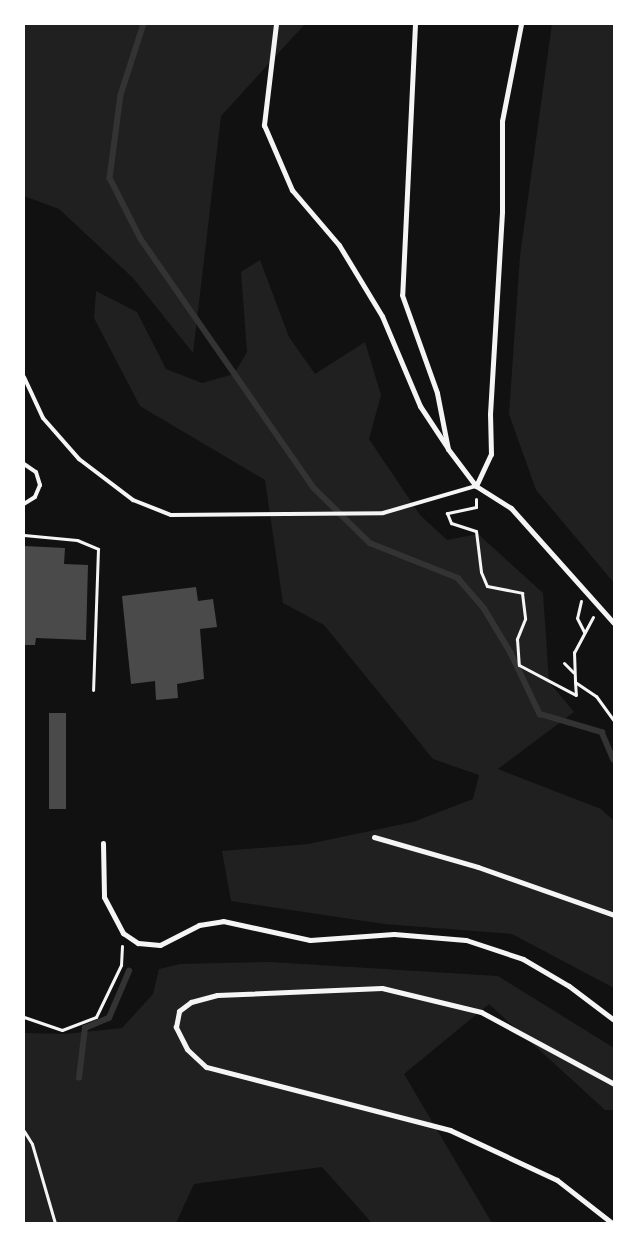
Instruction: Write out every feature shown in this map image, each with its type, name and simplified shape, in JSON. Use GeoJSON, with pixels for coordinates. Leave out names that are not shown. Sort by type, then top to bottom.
{"type":"FeatureCollection","features":[{"type":"Feature","properties":{"kind":"street"},"geometry":{"type":"LineString","coordinates":[[276,24],[264,124],[292,190],[339,245],[382,316],[420,406],[448,449],[476,486],[511,508],[614,622]]}},
{"type":"Feature","properties":{"kind":"street"},"geometry":{"type":"LineString","coordinates":[[415,24],[402,295],[437,393],[448,449]]}},
{"type":"Feature","properties":{"kind":"street"},"geometry":{"type":"LineString","coordinates":[[476,486],[491,454],[490,414],[502,211],[502,121],[521,24]]}},
{"type":"Feature","properties":{"kind":"street"},"geometry":{"type":"LineString","coordinates":[[374,838],[478,867],[614,915]]}},
{"type":"Feature","properties":{"kind":"street"},"geometry":{"type":"LineString","coordinates":[[103,843],[104,897],[123,933],[138,943],[160,945],[199,925],[224,921],[310,940],[394,934],[466,940],[523,959],[570,986],[614,1020]]}},
{"type":"Feature","properties":{"kind":"street"},"geometry":{"type":"LineString","coordinates":[[612,1223],[557,1180],[450,1130],[206,1067],[187,1049],[176,1027],[179,1011],[191,1002],[217,995],[382,988],[481,1012],[614,1084]]}},
{"type":"Feature","properties":{"kind":"lane"},"geometry":{"type":"LineString","coordinates":[[24,377],[43,418],[78,459],[133,500],[171,515],[383,513],[439,499],[476,486]]}},
{"type":"Feature","properties":{"kind":"lane"},"geometry":{"type":"LineString","coordinates":[[24,464],[36,472],[40,485],[35,497],[24,504]]}},
{"type":"Feature","properties":{"kind":"path"},"geometry":{"type":"LineString","coordinates":[[476,486],[476,507],[447,513],[451,523],[476,531],[480,572],[487,586],[522,593],[525,619],[517,639],[519,666],[576,695],[573,672],[574,652],[600,605]]}},
{"type":"Feature","properties":{"kind":"path"},"geometry":{"type":"LineString","coordinates":[[24,535],[77,540],[98,549],[93,690]]}},
{"type":"Feature","properties":{"kind":"path"},"geometry":{"type":"LineString","coordinates":[[583,588],[577,618],[584,632]]}},
{"type":"Feature","properties":{"kind":"path"},"geometry":{"type":"LineString","coordinates":[[564,663],[573,672]]}},
{"type":"Feature","properties":{"kind":"path"},"geometry":{"type":"LineString","coordinates":[[575,682],[596,696],[614,721]]}},
{"type":"Feature","properties":{"kind":"path"},"geometry":{"type":"LineString","coordinates":[[24,1017],[62,1030],[96,1017],[120,965],[123,933]]}},
{"type":"Feature","properties":{"kind":"path"},"geometry":{"type":"LineString","coordinates":[[24,1131],[32,1144],[55,1223]]}},
{"type":"Feature","properties":{"kind":"shaded area"},"geometry":{"type":"Polygon","coordinates":[[[24,24],[305,24],[221,116],[193,353],[133,278],[59,209],[24,196],[24,24]]]}},
{"type":"Feature","properties":{"kind":"shaded area"},"geometry":{"type":"Polygon","coordinates":[[[552,24],[614,24],[614,583],[536,490],[509,414],[520,256],[552,24]]]}},
{"type":"Feature","properties":{"kind":"shaded area"},"geometry":{"type":"Polygon","coordinates":[[[260,260],[289,337],[315,374],[365,342],[381,395],[369,439],[420,515],[447,540],[478,534],[543,593],[549,682],[574,712],[498,769],[601,809],[614,821],[614,988],[512,934],[384,924],[231,901],[222,851],[308,844],[413,822],[473,799],[479,775],[433,759],[324,625],[283,603],[265,480],[140,406],[94,318],[96,291],[137,312],[166,369],[202,383],[234,374],[247,352],[241,272],[260,260]]]}},
{"type":"Feature","properties":{"kind":"shaded area"},"geometry":{"type":"Polygon","coordinates":[[[270,962],[498,976],[614,1048],[614,1110],[605,1110],[489,1004],[404,1074],[492,1223],[372,1223],[322,1167],[194,1184],[176,1223],[24,1223],[24,1033],[65,1034],[122,1028],[153,994],[159,969],[180,964],[270,962]]]}},
{"type":"Feature","properties":{"kind":"building"},"geometry":{"type":"Polygon","coordinates":[[[24,546],[65,548],[64,564],[88,565],[86,640],[36,638],[35,645],[24,645],[24,546]]]}},
{"type":"Feature","properties":{"kind":"building"},"geometry":{"type":"Polygon","coordinates":[[[196,587],[198,601],[213,599],[217,627],[200,629],[204,679],[177,684],[178,698],[156,700],[155,681],[131,684],[122,596],[196,587]]]}},
{"type":"Feature","properties":{"kind":"building"},"geometry":{"type":"Polygon","coordinates":[[[49,713],[66,713],[66,809],[49,809],[49,713]]]}},
{"type":"Feature","properties":{"kind":"waterway"},"geometry":{"type":"LineString","coordinates":[[144,24],[121,95],[110,178],[141,239],[314,488],[370,543],[458,578],[484,608],[511,653],[540,714],[602,732],[614,760]]}},
{"type":"Feature","properties":{"kind":"waterway"},"geometry":{"type":"LineString","coordinates":[[79,1078],[85,1028],[109,1018],[129,971]]}}]}
